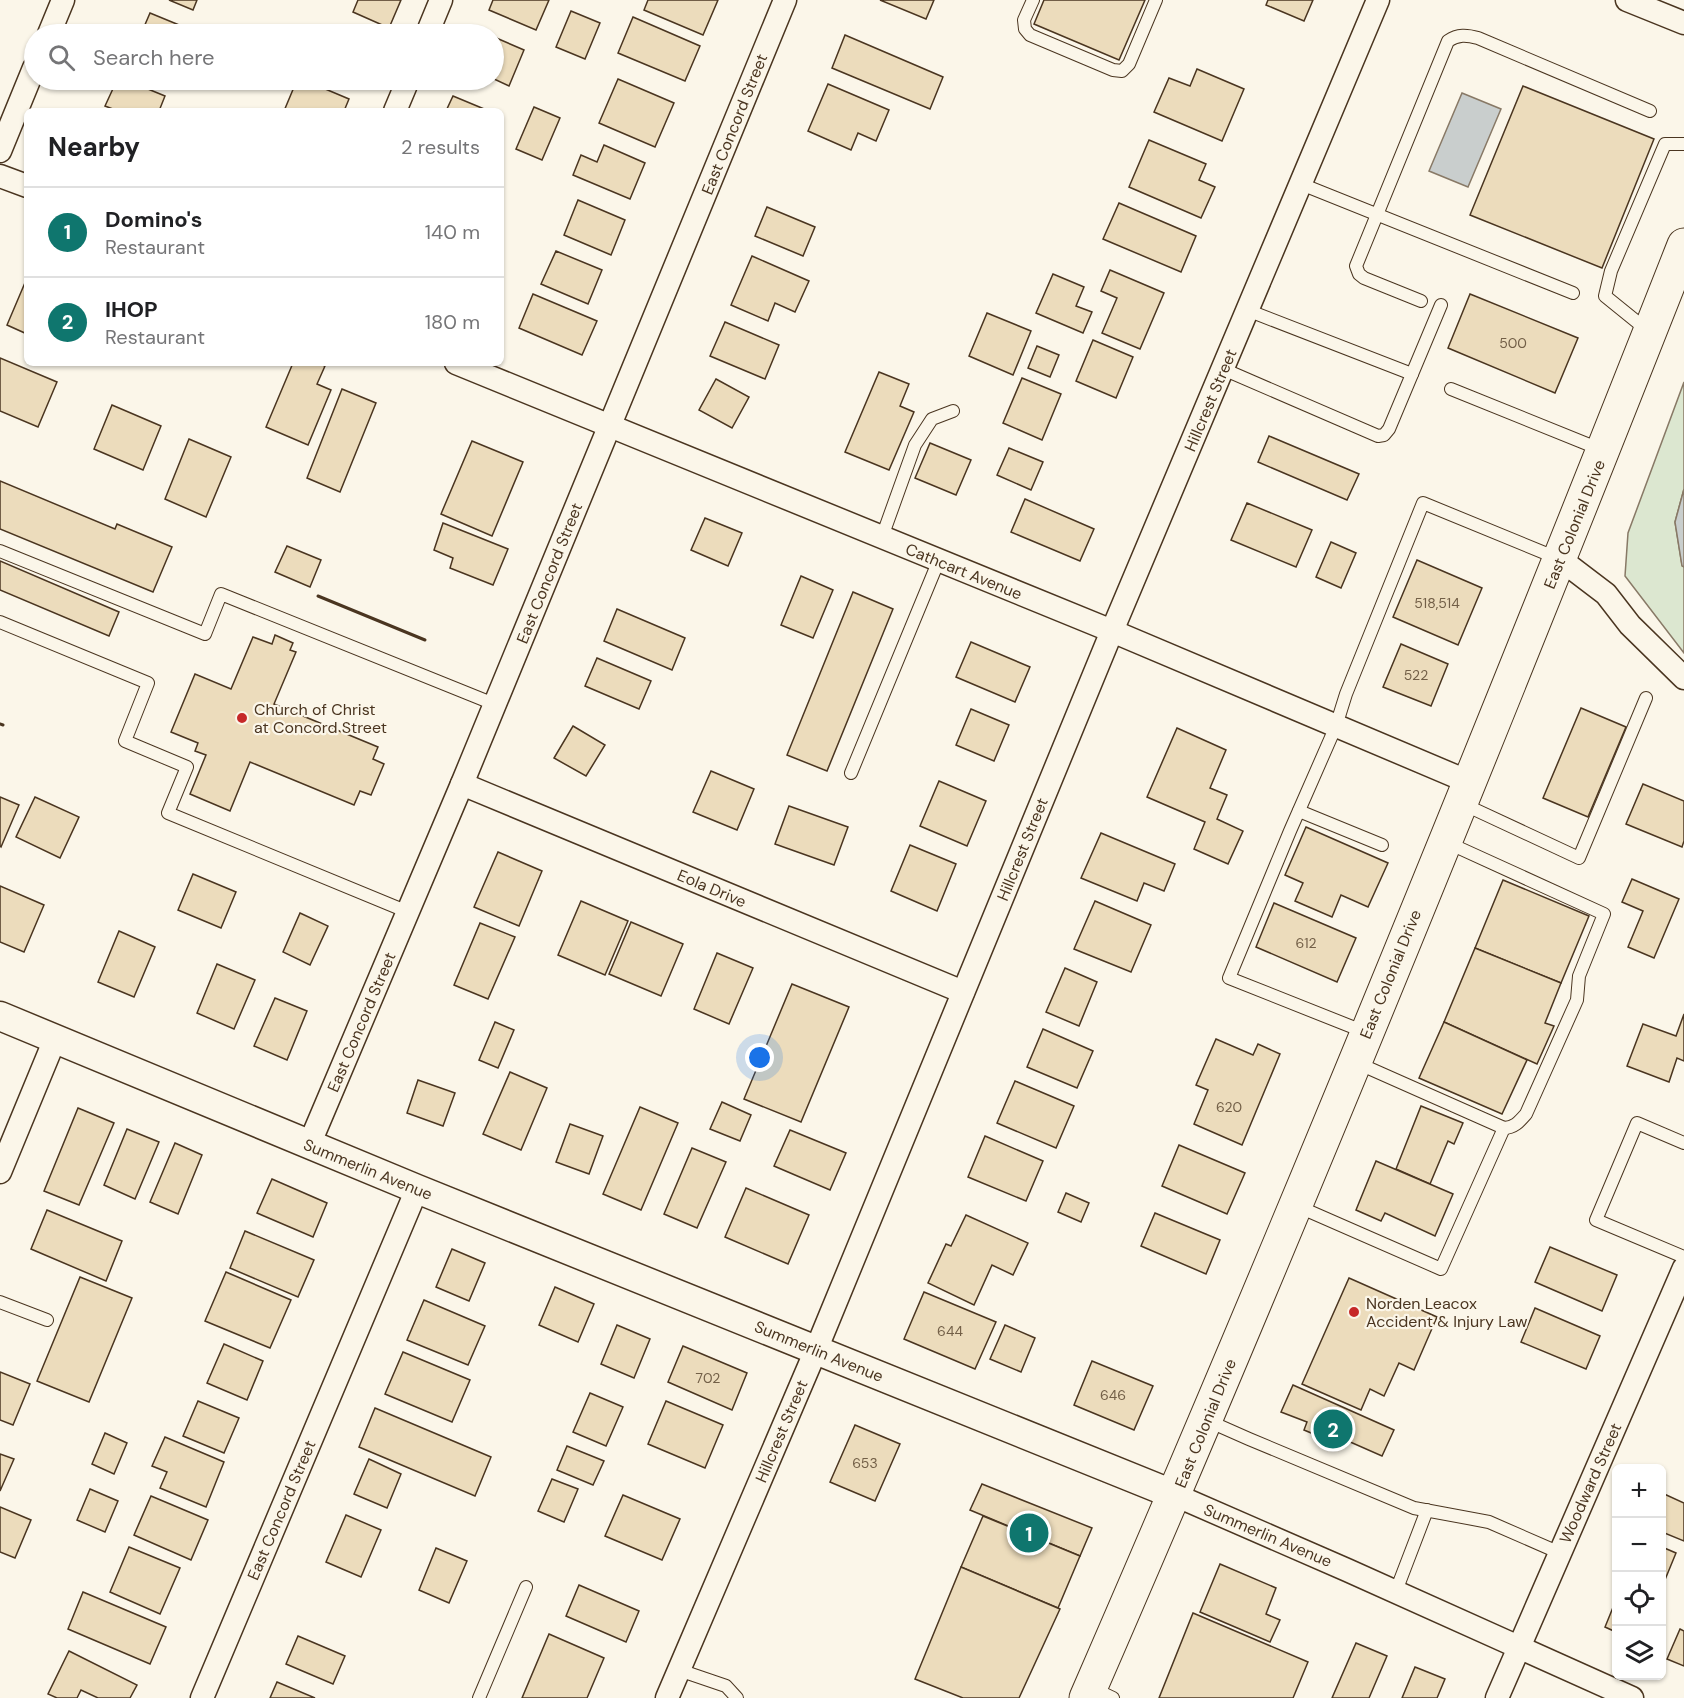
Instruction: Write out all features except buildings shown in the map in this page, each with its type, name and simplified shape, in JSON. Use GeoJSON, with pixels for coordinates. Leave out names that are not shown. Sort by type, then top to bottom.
{"type":"FeatureCollection","features":[{"type":"Feature","properties":{"kind":"highway","name":"East Colonial Drive"},"geometry":{"type":"LineString","coordinates":[[1097,1695],[1175,1495],[1560,559],[1684,245]]}},
{"type":"Feature","properties":{"kind":"street"},"geometry":{"type":"LineString","coordinates":[[53,24],[63,0]]}},
{"type":"Feature","properties":{"kind":"street"},"geometry":{"type":"LineString","coordinates":[[431,24],[441,0]]}},
{"type":"Feature","properties":{"kind":"street","name":"East Concord Street"},"geometry":{"type":"LineString","coordinates":[[309,1145],[462,784],[785,0]]}},
{"type":"Feature","properties":{"kind":"street","name":"Hillcrest Street"},"geometry":{"type":"LineString","coordinates":[[667,1698],[816,1350],[1112,631],[1378,0]]}},
{"type":"Feature","properties":{"kind":"street"},"geometry":{"type":"LineString","coordinates":[[1627,0],[1684,23]]}},
{"type":"Feature","properties":{"kind":"street"},"geometry":{"type":"LineString","coordinates":[[0,151],[25,90]]}},
{"type":"Feature","properties":{"kind":"street"},"geometry":{"type":"LineString","coordinates":[[396,108],[404,90]]}},
{"type":"Feature","properties":{"kind":"street"},"geometry":{"type":"LineString","coordinates":[[0,176],[24,185]]}},
{"type":"Feature","properties":{"kind":"street","name":"Cathcart Avenue"},"geometry":{"type":"LineString","coordinates":[[463,366],[1112,631],[1336,726],[1465,792]]}},
{"type":"Feature","properties":{"kind":"street"},"geometry":{"type":"LineString","coordinates":[[1560,559],[1606,594],[1630,625],[1684,678]]}},
{"type":"Feature","properties":{"kind":"street","name":"Eola Drive"},"geometry":{"type":"LineString","coordinates":[[462,784],[963,992]]}},
{"type":"Feature","properties":{"kind":"street","name":"Summerlin Avenue"},"geometry":{"type":"LineString","coordinates":[[0,1016],[309,1145],[1175,1495],[1396,1591],[1632,1698]]}},
{"type":"Feature","properties":{"kind":"street"},"geometry":{"type":"LineString","coordinates":[[0,1173],[55,1039]]}},
{"type":"Feature","properties":{"kind":"street","name":"East Concord Street"},"geometry":{"type":"LineString","coordinates":[[202,1698],[417,1189]]}},
{"type":"Feature","properties":{"kind":"street","name":"Woodward Street"},"geometry":{"type":"LineString","coordinates":[[1497,1698],[1684,1268]]}},
{"type":"Feature","properties":{"kind":"lane"},"geometry":{"type":"LineString","coordinates":[[1033,0],[1024,20],[1025,29],[1030,35],[1113,70],[1122,71],[1129,64],[1156,0]]}},
{"type":"Feature","properties":{"kind":"lane"},"geometry":{"type":"LineString","coordinates":[[1421,301],[1359,274],[1356,266],[1448,41],[1455,36],[1465,35],[1478,38],[1650,111]]}},
{"type":"Feature","properties":{"kind":"lane"},"geometry":{"type":"LineString","coordinates":[[1649,333],[1605,296],[1611,271],[1665,144],[1684,144]]}},
{"type":"Feature","properties":{"kind":"lane"},"geometry":{"type":"LineString","coordinates":[[1301,184],[1573,293]]}},
{"type":"Feature","properties":{"kind":"lane"},"geometry":{"type":"LineString","coordinates":[[1223,369],[1378,436],[1384,435],[1389,429],[1441,305]]}},
{"type":"Feature","properties":{"kind":"lane"},"geometry":{"type":"LineString","coordinates":[[1248,310],[1412,374]]}},
{"type":"Feature","properties":{"kind":"lane"},"geometry":{"type":"LineString","coordinates":[[1451,388],[1603,451]]}},
{"type":"Feature","properties":{"kind":"lane"},"geometry":{"type":"LineString","coordinates":[[882,537],[915,445],[932,419],[953,411]]}},
{"type":"Feature","properties":{"kind":"lane"},"geometry":{"type":"LineString","coordinates":[[1444,842],[1604,914],[1579,976],[1577,1000],[1526,1114],[1518,1124],[1510,1128],[1504,1128],[1360,1047],[1229,978],[1336,726],[1346,694],[1423,503],[1560,559]]}},
{"type":"Feature","properties":{"kind":"lane"},"geometry":{"type":"LineString","coordinates":[[0,551],[205,634],[221,594],[494,704]]}},
{"type":"Feature","properties":{"kind":"lane"},"geometry":{"type":"LineString","coordinates":[[850,773],[939,561]]}},
{"type":"Feature","properties":{"kind":"lane"},"geometry":{"type":"LineString","coordinates":[[0,622],[148,683],[125,741],[187,766],[168,813],[408,912]]}},
{"type":"Feature","properties":{"kind":"lane"},"geometry":{"type":"LineString","coordinates":[[1465,792],[1579,858],[1646,698]]}},
{"type":"Feature","properties":{"kind":"lane"},"geometry":{"type":"LineString","coordinates":[[1299,811],[1382,845]]}},
{"type":"Feature","properties":{"kind":"lane"},"geometry":{"type":"LineString","coordinates":[[1684,1143],[1637,1123],[1596,1220],[1684,1257]]}},
{"type":"Feature","properties":{"kind":"lane"},"geometry":{"type":"LineString","coordinates":[[1295,1205],[1441,1269],[1504,1128]]}},
{"type":"Feature","properties":{"kind":"lane"},"geometry":{"type":"LineString","coordinates":[[0,1302],[47,1320]]}},
{"type":"Feature","properties":{"kind":"lane"},"geometry":{"type":"LineString","coordinates":[[1206,1420],[1414,1508],[1489,1522],[1560,1553]]}},
{"type":"Feature","properties":{"kind":"lane"},"geometry":{"type":"LineString","coordinates":[[1396,1591],[1427,1510]]}},
{"type":"Feature","properties":{"kind":"lane"},"geometry":{"type":"LineString","coordinates":[[479,1698],[526,1587]]}},
{"type":"Feature","properties":{"kind":"lane"},"geometry":{"type":"LineString","coordinates":[[679,1670],[726,1686],[737,1698]]}},
{"type":"Feature","properties":{"kind":"green space"},"geometry":{"type":"Polygon","coordinates":[[[1684,382],[1684,489],[1675,522],[1684,567],[1684,653],[1625,576],[1628,533],[1684,382]]]}},
{"type":"Feature","properties":{"kind":"shaded area"},"geometry":{"type":"Polygon","coordinates":[[[1462,93],[1501,109],[1468,187],[1429,171],[1462,93]]]}},
{"type":"Feature","properties":{"kind":"shaded area"},"geometry":{"type":"Polygon","coordinates":[[[1684,489],[1684,567],[1675,522],[1684,489]]]}},
{"type":"Feature","properties":{"kind":"wall"},"geometry":{"type":"LineString","coordinates":[[318,596],[425,640]]}},
{"type":"Feature","properties":{"kind":"place","name":"Church of Christ at Concord Street"},"geometry":{"type":"Point","coordinates":[242,718]}},
{"type":"Feature","properties":{"kind":"place","name":"Norden Leacox Accident & Injury Law"},"geometry":{"type":"Point","coordinates":[1354,1312]}},
{"type":"Feature","properties":{"kind":"place","name":"IHOP"},"geometry":{"type":"Point","coordinates":[1333,1429]}},
{"type":"Feature","properties":{"kind":"place","name":"Domino's"},"geometry":{"type":"Point","coordinates":[1029,1533]}}]}
